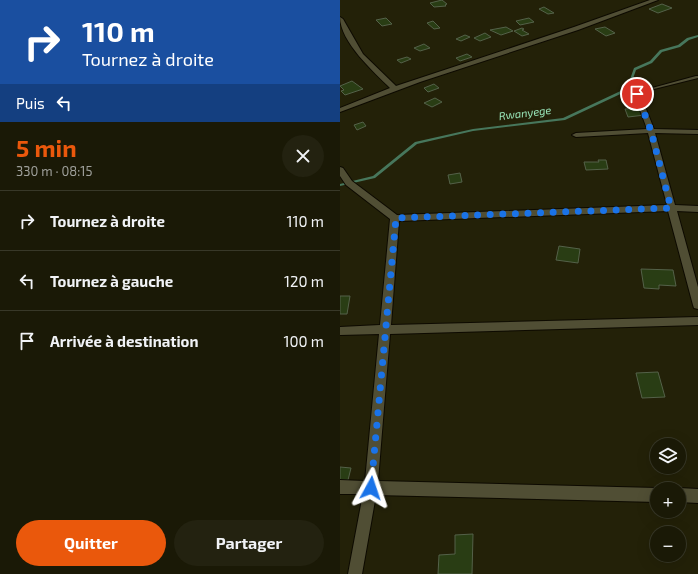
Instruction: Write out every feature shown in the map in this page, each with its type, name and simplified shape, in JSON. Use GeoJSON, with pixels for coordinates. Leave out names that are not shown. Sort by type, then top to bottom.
{"type":"FeatureCollection","features":[{"type":"Feature","properties":{"kind":"street"},"geometry":{"type":"LineString","coordinates":[[340,110],[394,88],[595,24],[655,0]]}},
{"type":"Feature","properties":{"kind":"street"},"geometry":{"type":"LineString","coordinates":[[340,19],[360,55],[394,88]]}},
{"type":"Feature","properties":{"kind":"street"},"geometry":{"type":"LineString","coordinates":[[637,94],[651,131],[698,305]]}},
{"type":"Feature","properties":{"kind":"street"},"geometry":{"type":"LineString","coordinates":[[576,135],[651,131],[698,132]]}},
{"type":"Feature","properties":{"kind":"street"},"geometry":{"type":"LineString","coordinates":[[340,170],[349,183],[396,218],[671,208],[698,209]]}},
{"type":"Feature","properties":{"kind":"street"},"geometry":{"type":"LineString","coordinates":[[355,574],[371,488],[396,218]]}},
{"type":"Feature","properties":{"kind":"street"},"geometry":{"type":"LineString","coordinates":[[340,331],[698,321]]}},
{"type":"Feature","properties":{"kind":"street"},"geometry":{"type":"LineString","coordinates":[[340,487],[650,495]]}},
{"type":"Feature","properties":{"kind":"street"},"geometry":{"type":"LineString","coordinates":[[686,496],[698,496]]}},
{"type":"Feature","properties":{"kind":"lane"},"geometry":{"type":"LineString","coordinates":[[654,88],[698,77]]}},
{"type":"Feature","properties":{"kind":"building"},"geometry":{"type":"Polygon","coordinates":[[[442,0],[447,4],[445,5],[446,6],[434,7],[430,3],[442,0]]]}},
{"type":"Feature","properties":{"kind":"building"},"geometry":{"type":"Polygon","coordinates":[[[662,4],[672,8],[658,13],[649,9],[662,4]]]}},
{"type":"Feature","properties":{"kind":"building"},"geometry":{"type":"Polygon","coordinates":[[[544,7],[554,13],[548,14],[539,9],[544,7]]]}},
{"type":"Feature","properties":{"kind":"building"},"geometry":{"type":"Polygon","coordinates":[[[386,18],[392,24],[382,26],[376,20],[386,18]]]}},
{"type":"Feature","properties":{"kind":"building"},"geometry":{"type":"Polygon","coordinates":[[[529,18],[534,22],[520,25],[516,21],[529,18]]]}},
{"type":"Feature","properties":{"kind":"building"},"geometry":{"type":"Polygon","coordinates":[[[433,21],[440,28],[434,29],[427,23],[433,21]]]}},
{"type":"Feature","properties":{"kind":"building"},"geometry":{"type":"Polygon","coordinates":[[[506,27],[513,31],[501,35],[490,30],[506,27]]]}},
{"type":"Feature","properties":{"kind":"building"},"geometry":{"type":"Polygon","coordinates":[[[605,27],[615,33],[606,36],[595,29],[605,27]]]}},
{"type":"Feature","properties":{"kind":"building"},"geometry":{"type":"Polygon","coordinates":[[[522,28],[524,29],[522,30],[529,34],[522,36],[514,31],[522,28]]]}},
{"type":"Feature","properties":{"kind":"building"},"geometry":{"type":"Polygon","coordinates":[[[485,33],[491,37],[480,41],[474,38],[485,33]]]}},
{"type":"Feature","properties":{"kind":"building"},"geometry":{"type":"Polygon","coordinates":[[[465,35],[470,37],[461,41],[456,39],[465,35]]]}},
{"type":"Feature","properties":{"kind":"building"},"geometry":{"type":"Polygon","coordinates":[[[424,44],[430,48],[420,51],[414,48],[424,44]]]}},
{"type":"Feature","properties":{"kind":"building"},"geometry":{"type":"Polygon","coordinates":[[[467,54],[472,57],[460,61],[456,58],[467,54]]]}},
{"type":"Feature","properties":{"kind":"building"},"geometry":{"type":"Polygon","coordinates":[[[407,57],[411,59],[401,63],[397,60],[407,57]]]}},
{"type":"Feature","properties":{"kind":"building"},"geometry":{"type":"Polygon","coordinates":[[[352,81],[363,89],[345,95],[341,91],[344,90],[340,86],[352,81]]]}},
{"type":"Feature","properties":{"kind":"building"},"geometry":{"type":"Polygon","coordinates":[[[434,84],[439,88],[428,92],[424,88],[434,84]]]}},
{"type":"Feature","properties":{"kind":"building"},"geometry":{"type":"Polygon","coordinates":[[[435,98],[442,102],[432,107],[424,103],[435,98]]]}},
{"type":"Feature","properties":{"kind":"building"},"geometry":{"type":"Polygon","coordinates":[[[641,108],[645,115],[628,117],[625,109],[641,108]]]}},
{"type":"Feature","properties":{"kind":"building"},"geometry":{"type":"Polygon","coordinates":[[[363,122],[366,126],[357,130],[354,125],[363,122]]]}},
{"type":"Feature","properties":{"kind":"building"},"geometry":{"type":"Polygon","coordinates":[[[598,160],[606,160],[608,169],[586,170],[584,162],[599,162],[598,160]]]}},
{"type":"Feature","properties":{"kind":"building"},"geometry":{"type":"Polygon","coordinates":[[[460,173],[462,182],[450,184],[448,175],[460,173]]]}},
{"type":"Feature","properties":{"kind":"building"},"geometry":{"type":"Polygon","coordinates":[[[559,246],[580,249],[578,263],[556,260],[559,246]]]}},
{"type":"Feature","properties":{"kind":"building"},"geometry":{"type":"Polygon","coordinates":[[[641,269],[673,270],[676,286],[659,285],[659,289],[644,288],[641,269]]]}},
{"type":"Feature","properties":{"kind":"building"},"geometry":{"type":"Polygon","coordinates":[[[340,296],[350,296],[347,314],[340,314],[340,296]]]}},
{"type":"Feature","properties":{"kind":"building"},"geometry":{"type":"Polygon","coordinates":[[[658,372],[665,397],[642,398],[636,373],[658,372]]]}},
{"type":"Feature","properties":{"kind":"building"},"geometry":{"type":"Polygon","coordinates":[[[340,467],[351,468],[348,480],[340,480],[340,467]]]}},
{"type":"Feature","properties":{"kind":"building"},"geometry":{"type":"Polygon","coordinates":[[[473,534],[472,574],[438,574],[439,555],[455,554],[455,535],[473,534]]]}},
{"type":"Feature","properties":{"kind":"waterway","name":"Rwanyege"},"geometry":{"type":"LineString","coordinates":[[340,185],[374,177],[416,143],[473,130],[564,119],[628,89],[635,69],[651,62],[661,51],[679,46],[688,39],[698,36]]}},
{"type":"Feature","properties":{"kind":"route"},"geometry":{"type":"LineString","coordinates":[[371,488],[396,218],[671,208],[651,131],[637,94]]}}]}
